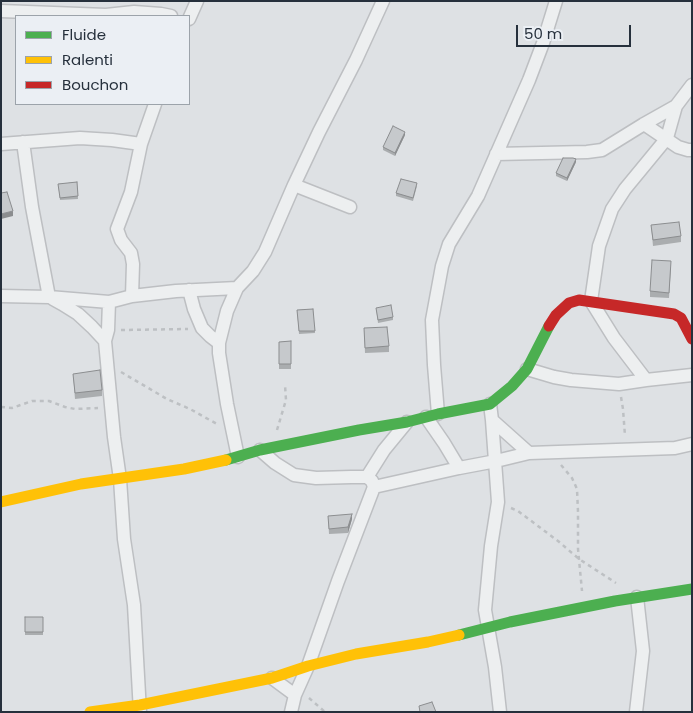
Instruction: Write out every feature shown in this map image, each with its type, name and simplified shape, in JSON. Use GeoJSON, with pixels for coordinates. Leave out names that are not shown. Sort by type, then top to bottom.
{"type":"FeatureCollection","features":[{"type":"Feature","properties":{"kind":"street"},"geometry":{"type":"LineString","coordinates":[[190,17],[197,1]]}},
{"type":"Feature","properties":{"kind":"street"},"geometry":{"type":"LineString","coordinates":[[238,457],[221,367],[219,343],[227,311],[237,288],[253,271],[265,252],[294,185],[383,1]]}},
{"type":"Feature","properties":{"kind":"street"},"geometry":{"type":"LineString","coordinates":[[459,468],[444,443],[432,415],[434,365],[432,320],[442,266],[449,244],[478,196],[528,80],[556,1]]}},
{"type":"Feature","properties":{"kind":"street"},"geometry":{"type":"LineString","coordinates":[[1,11],[106,14],[134,12],[166,15]]}},
{"type":"Feature","properties":{"kind":"street"},"geometry":{"type":"LineString","coordinates":[[646,380],[614,338],[591,301],[599,246],[612,209],[625,189],[667,138],[676,106],[692,85]]}},
{"type":"Feature","properties":{"kind":"street"},"geometry":{"type":"LineString","coordinates":[[132,296],[131,253],[121,240],[117,229],[130,192],[141,144],[155,105]]}},
{"type":"Feature","properties":{"kind":"street"},"geometry":{"type":"LineString","coordinates":[[496,154],[602,150],[676,106]]}},
{"type":"Feature","properties":{"kind":"street"},"geometry":{"type":"LineString","coordinates":[[644,124],[678,147],[692,150]]}},
{"type":"Feature","properties":{"kind":"street"},"geometry":{"type":"LineString","coordinates":[[1,144],[80,138],[141,144]]}},
{"type":"Feature","properties":{"kind":"street"},"geometry":{"type":"LineString","coordinates":[[23,142],[32,207],[49,297]]}},
{"type":"Feature","properties":{"kind":"street"},"geometry":{"type":"LineString","coordinates":[[294,185],[350,207]]}},
{"type":"Feature","properties":{"kind":"street"},"geometry":{"type":"LineString","coordinates":[[1,296],[49,297],[109,302],[132,296],[190,290],[237,288]]}},
{"type":"Feature","properties":{"kind":"street"},"geometry":{"type":"LineString","coordinates":[[190,290],[194,309],[202,328],[219,343]]}},
{"type":"Feature","properties":{"kind":"street"},"geometry":{"type":"LineString","coordinates":[[49,297],[78,314],[92,327],[106,336]]}},
{"type":"Feature","properties":{"kind":"street"},"geometry":{"type":"LineString","coordinates":[[1,502],[81,484],[184,468],[490,404],[512,386],[527,369],[556,315],[569,304],[579,300],[674,314],[681,318],[692,339]]}},
{"type":"Feature","properties":{"kind":"street"},"geometry":{"type":"LineString","coordinates":[[109,302],[106,336],[108,365],[114,437],[120,479],[124,539],[134,605],[140,708]]}},
{"type":"Feature","properties":{"kind":"street"},"geometry":{"type":"LineString","coordinates":[[527,369],[571,380],[619,384],[692,375]]}},
{"type":"Feature","properties":{"kind":"street"},"geometry":{"type":"LineString","coordinates":[[490,404],[498,502],[486,586],[485,610],[495,667],[500,712]]}},
{"type":"Feature","properties":{"kind":"street"},"geometry":{"type":"LineString","coordinates":[[492,420],[529,453]]}},
{"type":"Feature","properties":{"kind":"street"},"geometry":{"type":"LineString","coordinates":[[291,712],[338,581],[370,482],[384,450],[407,422]]}},
{"type":"Feature","properties":{"kind":"street"},"geometry":{"type":"LineString","coordinates":[[264,450],[275,463],[294,475],[316,478],[351,476],[370,482],[459,468],[529,453],[675,448],[692,444]]}},
{"type":"Feature","properties":{"kind":"street"},"geometry":{"type":"LineString","coordinates":[[90,712],[140,708],[272,678],[308,666],[356,654],[428,642],[510,622],[637,597],[692,589]]}},
{"type":"Feature","properties":{"kind":"street"},"geometry":{"type":"LineString","coordinates":[[636,712],[643,651],[637,597]]}},
{"type":"Feature","properties":{"kind":"street"},"geometry":{"type":"LineString","coordinates":[[272,678],[297,692]]}},
{"type":"Feature","properties":{"kind":"path"},"geometry":{"type":"LineString","coordinates":[[106,336],[131,331],[202,328]]}},
{"type":"Feature","properties":{"kind":"path"},"geometry":{"type":"LineString","coordinates":[[108,365],[167,399],[190,409],[233,433]]}},
{"type":"Feature","properties":{"kind":"path"},"geometry":{"type":"LineString","coordinates":[[619,384],[623,410],[625,450]]}},
{"type":"Feature","properties":{"kind":"path"},"geometry":{"type":"LineString","coordinates":[[264,450],[276,434],[282,416],[286,400],[285,385]]}},
{"type":"Feature","properties":{"kind":"path"},"geometry":{"type":"LineString","coordinates":[[1,407],[12,408],[32,401],[49,401],[65,408],[75,409],[112,406]]}},
{"type":"Feature","properties":{"kind":"path"},"geometry":{"type":"LineString","coordinates":[[550,452],[572,478],[577,489],[578,559],[584,608]]}},
{"type":"Feature","properties":{"kind":"path"},"geometry":{"type":"LineString","coordinates":[[498,502],[518,511],[558,541],[578,559],[637,597]]}},
{"type":"Feature","properties":{"kind":"path"},"geometry":{"type":"LineString","coordinates":[[297,692],[316,703],[325,712]]}},
{"type":"Feature","properties":{"kind":"building"},"geometry":{"type":"Polygon","coordinates":[[[393,126],[405,132],[395,153],[383,147],[393,126]]]}},
{"type":"Feature","properties":{"kind":"building"},"geometry":{"type":"Polygon","coordinates":[[[563,158],[576,159],[567,178],[556,173],[563,158]]]}},
{"type":"Feature","properties":{"kind":"building"},"geometry":{"type":"Polygon","coordinates":[[[401,179],[417,183],[413,198],[396,193],[401,179]]]}},
{"type":"Feature","properties":{"kind":"building"},"geometry":{"type":"Polygon","coordinates":[[[77,182],[78,196],[60,198],[58,184],[77,182]]]}},
{"type":"Feature","properties":{"kind":"building"},"geometry":{"type":"Polygon","coordinates":[[[7,192],[13,211],[1,214],[1,193],[7,192]]]}},
{"type":"Feature","properties":{"kind":"building"},"geometry":{"type":"Polygon","coordinates":[[[679,222],[681,236],[653,240],[651,225],[679,222]]]}},
{"type":"Feature","properties":{"kind":"building"},"geometry":{"type":"Polygon","coordinates":[[[652,260],[671,261],[669,293],[650,291],[652,260]]]}},
{"type":"Feature","properties":{"kind":"building"},"geometry":{"type":"Polygon","coordinates":[[[391,305],[393,317],[378,320],[376,308],[391,305]]]}},
{"type":"Feature","properties":{"kind":"building"},"geometry":{"type":"Polygon","coordinates":[[[313,309],[315,331],[299,331],[297,310],[313,309]]]}},
{"type":"Feature","properties":{"kind":"building"},"geometry":{"type":"Polygon","coordinates":[[[387,327],[389,346],[365,348],[364,328],[387,327]]]}},
{"type":"Feature","properties":{"kind":"building"},"geometry":{"type":"Polygon","coordinates":[[[291,341],[291,364],[279,364],[279,342],[291,341]]]}},
{"type":"Feature","properties":{"kind":"building"},"geometry":{"type":"Polygon","coordinates":[[[100,370],[102,390],[75,393],[73,374],[100,370]]]}},
{"type":"Feature","properties":{"kind":"building"},"geometry":{"type":"Polygon","coordinates":[[[352,514],[348,527],[329,529],[328,516],[352,514]]]}},
{"type":"Feature","properties":{"kind":"building"},"geometry":{"type":"Polygon","coordinates":[[[25,617],[43,617],[43,632],[25,632],[25,617]]]}},
{"type":"Feature","properties":{"kind":"building"},"geometry":{"type":"Polygon","coordinates":[[[432,702],[436,712],[420,712],[419,706],[432,702]]]}},
{"type":"Feature","properties":{"kind":"traffic: fast"},"geometry":{"type":"LineString","coordinates":[[226,460],[260,450],[490,404],[512,386],[527,369],[549,326]]}},
{"type":"Feature","properties":{"kind":"traffic: fast"},"geometry":{"type":"LineString","coordinates":[[459,635],[510,622],[615,601],[692,589]]}},
{"type":"Feature","properties":{"kind":"traffic: slow"},"geometry":{"type":"LineString","coordinates":[[1,502],[81,484],[184,469],[226,460]]}},
{"type":"Feature","properties":{"kind":"traffic: slow"},"geometry":{"type":"LineString","coordinates":[[90,712],[140,705],[272,678],[308,666],[356,654],[459,635]]}},
{"type":"Feature","properties":{"kind":"traffic: jam"},"geometry":{"type":"LineString","coordinates":[[549,326],[556,315],[569,303],[579,300],[674,314],[681,318],[692,339]]}}]}
